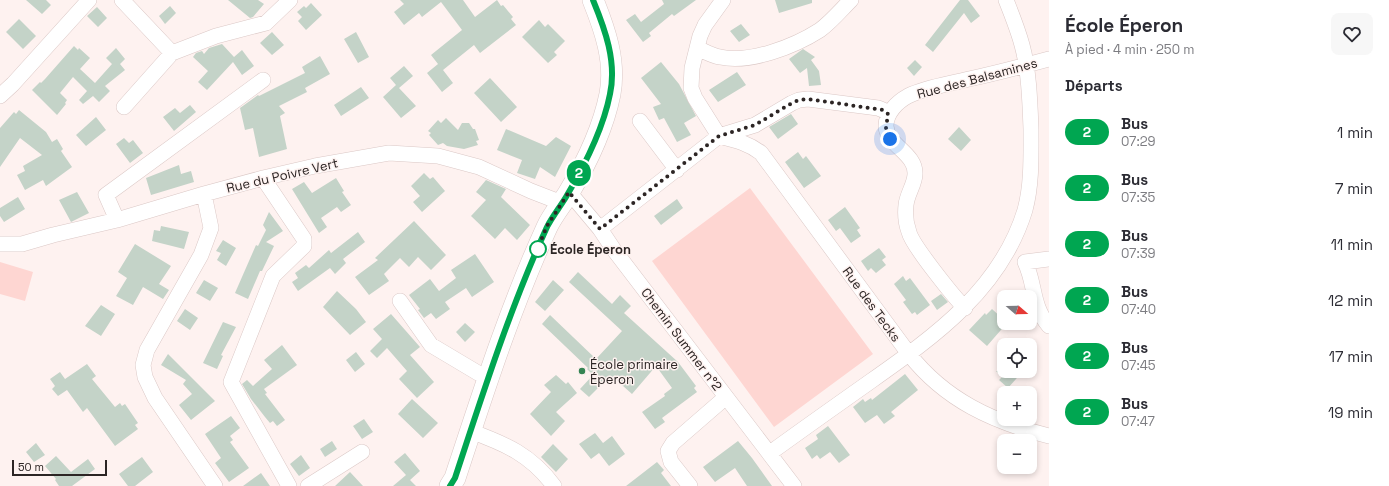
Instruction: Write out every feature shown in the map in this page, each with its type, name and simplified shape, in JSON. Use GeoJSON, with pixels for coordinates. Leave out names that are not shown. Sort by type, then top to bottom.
{"type":"FeatureCollection","features":[{"type":"Feature","properties":{"kind":"main road"},"geometry":{"type":"LineString","coordinates":[[450,486],[455,478],[488,376],[517,298],[547,226],[587,160],[605,114],[610,93],[612,71],[608,38],[593,0]]}},
{"type":"Feature","properties":{"kind":"street"},"geometry":{"type":"LineString","coordinates":[[0,96],[13,84],[89,0]]}},
{"type":"Feature","properties":{"kind":"street"},"geometry":{"type":"LineString","coordinates":[[122,0],[172,53]]}},
{"type":"Feature","properties":{"kind":"street"},"geometry":{"type":"LineString","coordinates":[[124,107],[172,53],[216,36],[266,23],[290,0]]}},
{"type":"Feature","properties":{"kind":"street"},"geometry":{"type":"LineString","coordinates":[[719,136],[695,98],[691,88],[692,68],[705,25],[723,0]]}},
{"type":"Feature","properties":{"kind":"street"},"geometry":{"type":"LineString","coordinates":[[697,48],[720,57],[740,58],[776,50],[798,42],[821,29],[851,0]]}},
{"type":"Feature","properties":{"kind":"street"},"geometry":{"type":"LineString","coordinates":[[1006,0],[1022,47],[1030,116],[1030,178],[1024,210],[1007,252],[983,288],[965,308],[945,326],[909,354],[939,387],[965,404],[988,416],[1049,436]]}},
{"type":"Feature","properties":{"kind":"street","name":"Rue des Balsamines"},"geometry":{"type":"LineString","coordinates":[[888,114],[898,103],[909,96],[937,86],[1049,59]]}},
{"type":"Feature","properties":{"kind":"street"},"geometry":{"type":"LineString","coordinates":[[117,220],[106,195],[262,80]]}},
{"type":"Feature","properties":{"kind":"street"},"geometry":{"type":"LineString","coordinates":[[600,229],[719,136],[755,125],[799,100],[808,99],[878,108],[888,114],[886,128],[890,139],[904,151],[916,171],[915,179],[909,191],[906,205],[909,234],[921,252],[965,308]]}},
{"type":"Feature","properties":{"kind":"street"},"geometry":{"type":"LineString","coordinates":[[640,121],[676,170]]}},
{"type":"Feature","properties":{"kind":"street","name":"Rue des Tecks"},"geometry":{"type":"LineString","coordinates":[[719,136],[746,143],[761,153],[909,354],[770,453]]}},
{"type":"Feature","properties":{"kind":"street","name":"Rue du Poivre Vert"},"geometry":{"type":"LineString","coordinates":[[0,244],[22,244],[117,220],[263,178],[315,166],[389,153],[438,156],[479,167],[531,191],[565,198]]}},
{"type":"Feature","properties":{"kind":"street"},"geometry":{"type":"LineString","coordinates":[[263,178],[304,238],[304,246],[273,276],[231,382],[289,486]]}},
{"type":"Feature","properties":{"kind":"street"},"geometry":{"type":"LineString","coordinates":[[204,194],[211,228],[201,255],[147,350],[143,365],[145,377],[155,398],[215,486]]}},
{"type":"Feature","properties":{"kind":"street","name":"Chemin Summer n°2"},"geometry":{"type":"LineString","coordinates":[[565,198],[600,229],[614,250],[794,486]]}},
{"type":"Feature","properties":{"kind":"street"},"geometry":{"type":"LineString","coordinates":[[1007,252],[1025,262],[1031,274],[1035,300],[1040,315],[1049,326]]}},
{"type":"Feature","properties":{"kind":"street"},"geometry":{"type":"LineString","coordinates":[[1025,262],[1049,258]]}},
{"type":"Feature","properties":{"kind":"street"},"geometry":{"type":"LineString","coordinates":[[400,301],[431,345],[478,373],[488,376]]}},
{"type":"Feature","properties":{"kind":"street"},"geometry":{"type":"LineString","coordinates":[[690,486],[671,462],[668,451],[673,443],[726,397]]}},
{"type":"Feature","properties":{"kind":"street"},"geometry":{"type":"LineString","coordinates":[[470,431],[502,442],[524,456],[546,475],[554,486]]}},
{"type":"Feature","properties":{"kind":"street"},"geometry":{"type":"LineString","coordinates":[[308,486],[362,452]]}},
{"type":"Feature","properties":{"kind":"shaded area"},"geometry":{"type":"Polygon","coordinates":[[[750,188],[873,354],[774,427],[652,261],[750,188]]]}},
{"type":"Feature","properties":{"kind":"shaded area"},"geometry":{"type":"Polygon","coordinates":[[[0,262],[33,272],[25,301],[0,294],[0,262]]]}},
{"type":"Feature","properties":{"kind":"building"},"geometry":{"type":"Polygon","coordinates":[[[26,0],[46,0],[51,5],[42,14],[26,0]]]}},
{"type":"Feature","properties":{"kind":"building"},"geometry":{"type":"Polygon","coordinates":[[[228,0],[258,0],[264,4],[253,17],[250,18],[228,0]]]}},
{"type":"Feature","properties":{"kind":"building"},"geometry":{"type":"Polygon","coordinates":[[[400,0],[463,0],[475,17],[497,0],[513,17],[511,19],[516,25],[480,53],[474,45],[443,70],[453,83],[442,92],[427,73],[438,64],[431,55],[462,30],[441,2],[422,17],[419,13],[404,25],[394,12],[404,4],[400,0]]]}},
{"type":"Feature","properties":{"kind":"building"},"geometry":{"type":"Polygon","coordinates":[[[662,0],[696,0],[674,16],[672,14],[649,33],[651,36],[643,42],[626,20],[635,14],[641,22],[664,4],[662,0]]]}},
{"type":"Feature","properties":{"kind":"building"},"geometry":{"type":"Polygon","coordinates":[[[775,0],[812,0],[812,3],[779,13],[775,0]]]}},
{"type":"Feature","properties":{"kind":"building"},"geometry":{"type":"Polygon","coordinates":[[[960,0],[968,0],[980,16],[971,23],[964,13],[933,52],[925,45],[960,0]]]}},
{"type":"Feature","properties":{"kind":"building"},"geometry":{"type":"Polygon","coordinates":[[[311,3],[322,15],[306,30],[298,21],[302,17],[297,12],[304,6],[306,8],[311,3]]]}},
{"type":"Feature","properties":{"kind":"building"},"geometry":{"type":"Polygon","coordinates":[[[170,6],[176,13],[165,24],[159,16],[170,6]]]}},
{"type":"Feature","properties":{"kind":"building"},"geometry":{"type":"Polygon","coordinates":[[[97,7],[107,18],[98,27],[87,16],[97,7]]]}},
{"type":"Feature","properties":{"kind":"building"},"geometry":{"type":"Polygon","coordinates":[[[19,19],[36,36],[23,49],[6,32],[19,19]]]}},
{"type":"Feature","properties":{"kind":"building"},"geometry":{"type":"Polygon","coordinates":[[[539,20],[545,27],[548,24],[565,41],[554,52],[557,55],[548,63],[522,37],[539,20]]]}},
{"type":"Feature","properties":{"kind":"building"},"geometry":{"type":"Polygon","coordinates":[[[741,24],[750,35],[739,42],[730,31],[741,24]]]}},
{"type":"Feature","properties":{"kind":"building"},"geometry":{"type":"Polygon","coordinates":[[[272,32],[284,45],[272,55],[260,43],[272,32]]]}},
{"type":"Feature","properties":{"kind":"building"},"geometry":{"type":"Polygon","coordinates":[[[356,32],[369,57],[358,63],[344,39],[356,32]]]}},
{"type":"Feature","properties":{"kind":"building"},"geometry":{"type":"Polygon","coordinates":[[[222,44],[234,57],[242,50],[254,66],[242,75],[233,62],[207,90],[198,82],[208,71],[193,57],[196,53],[202,51],[204,54],[209,48],[222,44]]]}},
{"type":"Feature","properties":{"kind":"building"},"geometry":{"type":"Polygon","coordinates":[[[74,46],[78,50],[79,48],[90,58],[80,69],[95,83],[112,64],[106,58],[116,48],[125,59],[120,64],[125,70],[105,86],[110,91],[99,102],[93,96],[83,104],[79,100],[87,91],[73,77],[60,93],[67,100],[65,103],[66,104],[57,115],[32,90],[45,79],[74,46]]]}},
{"type":"Feature","properties":{"kind":"building"},"geometry":{"type":"Polygon","coordinates":[[[803,49],[815,57],[811,60],[819,71],[821,85],[809,86],[807,68],[800,73],[789,59],[803,49]]]}},
{"type":"Feature","properties":{"kind":"building"},"geometry":{"type":"Polygon","coordinates":[[[320,56],[330,74],[305,88],[307,92],[279,106],[285,113],[280,116],[287,149],[259,157],[253,128],[245,130],[240,108],[258,95],[259,96],[305,73],[302,67],[320,56]]]}},
{"type":"Feature","properties":{"kind":"building"},"geometry":{"type":"Polygon","coordinates":[[[915,60],[922,67],[914,76],[907,68],[915,60]]]}},
{"type":"Feature","properties":{"kind":"building"},"geometry":{"type":"Polygon","coordinates":[[[661,62],[679,84],[696,116],[684,123],[691,135],[677,142],[664,118],[659,120],[653,107],[661,104],[641,78],[661,62]]]}},
{"type":"Feature","properties":{"kind":"building"},"geometry":{"type":"Polygon","coordinates":[[[404,66],[413,76],[399,88],[416,106],[401,118],[383,97],[396,85],[390,78],[404,66]]]}},
{"type":"Feature","properties":{"kind":"building"},"geometry":{"type":"Polygon","coordinates":[[[737,72],[746,85],[718,102],[709,90],[737,72]]]}},
{"type":"Feature","properties":{"kind":"building"},"geometry":{"type":"Polygon","coordinates":[[[490,78],[517,107],[501,122],[474,93],[490,78]]]}},
{"type":"Feature","properties":{"kind":"building"},"geometry":{"type":"Polygon","coordinates":[[[361,87],[369,98],[341,116],[334,105],[361,87]]]}},
{"type":"Feature","properties":{"kind":"building"},"geometry":{"type":"Polygon","coordinates":[[[190,105],[196,112],[174,131],[163,117],[175,108],[180,113],[190,105]]]}},
{"type":"Feature","properties":{"kind":"building"},"geometry":{"type":"Polygon","coordinates":[[[19,110],[46,132],[52,142],[57,139],[63,149],[61,151],[72,167],[46,186],[43,180],[25,190],[17,175],[25,171],[23,166],[42,155],[20,138],[0,167],[0,128],[14,112],[16,114],[19,110]]]}},
{"type":"Feature","properties":{"kind":"building"},"geometry":{"type":"Polygon","coordinates":[[[791,114],[798,124],[778,139],[769,127],[791,114]]]}},
{"type":"Feature","properties":{"kind":"building"},"geometry":{"type":"Polygon","coordinates":[[[96,117],[106,130],[86,146],[76,135],[96,117]]]}},
{"type":"Feature","properties":{"kind":"building"},"geometry":{"type":"Polygon","coordinates":[[[446,118],[458,130],[462,123],[469,123],[473,129],[475,129],[479,140],[476,141],[478,145],[464,149],[447,146],[443,143],[438,145],[429,135],[431,133],[428,131],[438,120],[441,123],[446,118]]]}},
{"type":"Feature","properties":{"kind":"building"},"geometry":{"type":"Polygon","coordinates":[[[959,127],[971,140],[961,151],[948,139],[959,127]]]}},
{"type":"Feature","properties":{"kind":"building"},"geometry":{"type":"Polygon","coordinates":[[[506,129],[546,146],[556,137],[571,146],[555,177],[540,167],[535,179],[517,173],[522,160],[497,150],[506,129]]]}},
{"type":"Feature","properties":{"kind":"building"},"geometry":{"type":"Polygon","coordinates":[[[124,138],[129,143],[133,140],[143,153],[130,163],[116,144],[124,138]]]}},
{"type":"Feature","properties":{"kind":"building"},"geometry":{"type":"Polygon","coordinates":[[[798,152],[803,159],[806,156],[821,176],[804,188],[785,162],[798,152]]]}},
{"type":"Feature","properties":{"kind":"building"},"geometry":{"type":"Polygon","coordinates":[[[179,165],[181,174],[191,171],[194,182],[151,195],[146,178],[179,165]]]}},
{"type":"Feature","properties":{"kind":"building"},"geometry":{"type":"Polygon","coordinates":[[[424,173],[430,179],[433,177],[445,191],[422,212],[413,202],[420,196],[411,186],[424,173]]]}},
{"type":"Feature","properties":{"kind":"building"},"geometry":{"type":"Polygon","coordinates":[[[336,178],[344,191],[342,192],[351,205],[341,212],[337,207],[321,218],[327,227],[319,233],[292,189],[304,182],[312,193],[336,178]]]}},
{"type":"Feature","properties":{"kind":"building"},"geometry":{"type":"Polygon","coordinates":[[[486,180],[506,189],[501,197],[530,225],[517,240],[505,228],[495,239],[471,216],[486,200],[476,192],[486,180]]]}},
{"type":"Feature","properties":{"kind":"building"},"geometry":{"type":"Polygon","coordinates":[[[77,192],[89,213],[71,222],[59,200],[77,192]]]}},
{"type":"Feature","properties":{"kind":"building"},"geometry":{"type":"Polygon","coordinates":[[[18,197],[25,209],[4,222],[0,216],[0,208],[18,197]]]}},
{"type":"Feature","properties":{"kind":"building"},"geometry":{"type":"Polygon","coordinates":[[[677,199],[683,208],[661,225],[654,216],[677,199]]]}},
{"type":"Feature","properties":{"kind":"building"},"geometry":{"type":"Polygon","coordinates":[[[845,207],[860,228],[857,230],[861,236],[851,243],[840,228],[836,231],[828,220],[845,207]]]}},
{"type":"Feature","properties":{"kind":"building"},"geometry":{"type":"Polygon","coordinates":[[[269,212],[283,231],[266,242],[274,246],[262,271],[260,271],[248,299],[235,293],[256,245],[258,246],[266,230],[263,225],[269,212]]]}},
{"type":"Feature","properties":{"kind":"building"},"geometry":{"type":"Polygon","coordinates":[[[414,221],[446,255],[431,270],[418,257],[409,267],[400,258],[384,274],[389,281],[369,295],[355,277],[378,260],[375,258],[414,221]]]}},
{"type":"Feature","properties":{"kind":"building"},"geometry":{"type":"Polygon","coordinates":[[[161,226],[189,232],[184,249],[152,241],[154,230],[160,231],[161,226]]]}},
{"type":"Feature","properties":{"kind":"building"},"geometry":{"type":"Polygon","coordinates":[[[358,232],[365,242],[343,259],[346,263],[335,274],[330,268],[298,291],[292,282],[298,278],[295,273],[306,265],[309,268],[329,250],[331,253],[358,232]]]}},
{"type":"Feature","properties":{"kind":"building"},"geometry":{"type":"Polygon","coordinates":[[[223,240],[236,248],[226,266],[217,260],[221,253],[216,251],[223,240]]]}},
{"type":"Feature","properties":{"kind":"building"},"geometry":{"type":"Polygon","coordinates":[[[135,244],[171,266],[159,284],[169,290],[163,299],[143,287],[133,305],[116,296],[127,278],[118,272],[135,244]]]}},
{"type":"Feature","properties":{"kind":"building"},"geometry":{"type":"Polygon","coordinates":[[[879,248],[886,257],[882,260],[886,265],[876,273],[871,268],[868,271],[861,261],[879,248]]]}},
{"type":"Feature","properties":{"kind":"building"},"geometry":{"type":"Polygon","coordinates":[[[475,254],[494,282],[472,297],[466,288],[445,302],[450,309],[436,319],[431,313],[424,318],[418,310],[420,309],[409,295],[430,279],[439,291],[456,278],[451,270],[475,254]]]}},
{"type":"Feature","properties":{"kind":"building"},"geometry":{"type":"Polygon","coordinates":[[[578,272],[612,304],[620,295],[631,306],[624,313],[678,362],[696,386],[694,388],[697,392],[662,418],[665,422],[655,429],[642,412],[665,396],[664,394],[672,388],[656,366],[632,394],[613,377],[609,381],[607,379],[589,397],[580,389],[593,375],[587,369],[588,368],[542,324],[550,315],[596,359],[622,331],[569,282],[578,272]]]}},
{"type":"Feature","properties":{"kind":"building"},"geometry":{"type":"Polygon","coordinates":[[[903,276],[906,281],[910,278],[930,305],[917,315],[915,312],[912,314],[903,302],[906,300],[894,284],[903,276]]]}},
{"type":"Feature","properties":{"kind":"building"},"geometry":{"type":"Polygon","coordinates":[[[204,280],[218,288],[210,301],[196,293],[204,280]]]}},
{"type":"Feature","properties":{"kind":"building"},"geometry":{"type":"Polygon","coordinates":[[[553,280],[564,290],[545,311],[535,302],[553,280]]]}},
{"type":"Feature","properties":{"kind":"building"},"geometry":{"type":"Polygon","coordinates":[[[337,291],[356,309],[366,322],[350,335],[323,307],[337,291]]]}},
{"type":"Feature","properties":{"kind":"building"},"geometry":{"type":"Polygon","coordinates":[[[941,294],[948,302],[937,310],[931,301],[941,294]]]}},
{"type":"Feature","properties":{"kind":"building"},"geometry":{"type":"Polygon","coordinates":[[[101,305],[115,314],[101,336],[85,326],[101,305]]]}},
{"type":"Feature","properties":{"kind":"building"},"geometry":{"type":"Polygon","coordinates":[[[185,309],[198,318],[190,330],[177,321],[185,309]]]}},
{"type":"Feature","properties":{"kind":"building"},"geometry":{"type":"Polygon","coordinates":[[[992,309],[997,314],[997,330],[1001,330],[987,346],[969,330],[985,313],[986,315],[992,309]]]}},
{"type":"Feature","properties":{"kind":"building"},"geometry":{"type":"Polygon","coordinates":[[[391,314],[420,347],[410,355],[434,382],[417,398],[399,379],[407,371],[387,348],[377,358],[370,351],[382,339],[373,329],[391,314]]]}},
{"type":"Feature","properties":{"kind":"building"},"geometry":{"type":"Polygon","coordinates":[[[223,322],[236,327],[221,355],[223,356],[217,369],[203,363],[223,322]]]}},
{"type":"Feature","properties":{"kind":"building"},"geometry":{"type":"Polygon","coordinates":[[[465,323],[475,332],[465,342],[456,332],[465,323]]]}},
{"type":"Feature","properties":{"kind":"building"},"geometry":{"type":"Polygon","coordinates":[[[282,345],[297,365],[264,389],[267,393],[265,394],[285,420],[277,426],[273,421],[270,423],[265,417],[242,384],[247,380],[253,386],[272,369],[264,360],[282,345]]]}},
{"type":"Feature","properties":{"kind":"building"},"geometry":{"type":"Polygon","coordinates":[[[356,352],[365,364],[355,372],[346,360],[356,352]]]}},
{"type":"Feature","properties":{"kind":"building"},"geometry":{"type":"Polygon","coordinates":[[[168,354],[215,401],[191,420],[179,405],[192,394],[183,384],[186,380],[161,365],[168,354]]]}},
{"type":"Feature","properties":{"kind":"building"},"geometry":{"type":"Polygon","coordinates":[[[87,364],[96,376],[92,379],[115,407],[120,403],[122,406],[125,404],[138,423],[135,425],[138,429],[115,446],[87,408],[83,412],[67,390],[58,396],[52,389],[55,386],[50,379],[60,372],[65,379],[87,364]]]}},
{"type":"Feature","properties":{"kind":"building"},"geometry":{"type":"Polygon","coordinates":[[[905,374],[918,390],[891,412],[895,416],[884,424],[877,415],[865,423],[853,407],[863,399],[865,402],[871,398],[872,400],[905,374]]]}},
{"type":"Feature","properties":{"kind":"building"},"geometry":{"type":"Polygon","coordinates":[[[556,375],[566,384],[568,382],[577,393],[556,412],[565,421],[551,436],[530,414],[551,392],[544,385],[556,375]]]}},
{"type":"Feature","properties":{"kind":"building"},"geometry":{"type":"Polygon","coordinates":[[[1001,378],[1017,378],[1010,386],[1006,386],[999,380],[1001,378]]]}},
{"type":"Feature","properties":{"kind":"building"},"geometry":{"type":"Polygon","coordinates":[[[412,399],[438,423],[423,438],[398,414],[412,399]]]}},
{"type":"Feature","properties":{"kind":"building"},"geometry":{"type":"Polygon","coordinates":[[[231,416],[240,428],[230,436],[233,440],[230,442],[249,468],[229,482],[215,463],[221,458],[205,434],[231,416]]]}},
{"type":"Feature","properties":{"kind":"building"},"geometry":{"type":"Polygon","coordinates":[[[364,419],[373,432],[362,439],[353,426],[364,419]]]}},
{"type":"Feature","properties":{"kind":"building"},"geometry":{"type":"Polygon","coordinates":[[[828,426],[850,455],[839,463],[830,452],[820,459],[817,455],[812,459],[805,448],[818,439],[816,435],[828,426]]]}},
{"type":"Feature","properties":{"kind":"building"},"geometry":{"type":"Polygon","coordinates":[[[595,433],[603,443],[612,436],[625,454],[609,466],[599,453],[591,459],[579,444],[595,433]]]}},
{"type":"Feature","properties":{"kind":"building"},"geometry":{"type":"Polygon","coordinates":[[[332,441],[337,449],[325,457],[320,449],[332,441]]]}},
{"type":"Feature","properties":{"kind":"building"},"geometry":{"type":"Polygon","coordinates":[[[738,441],[772,486],[747,486],[735,468],[715,482],[703,467],[738,441]]]}},
{"type":"Feature","properties":{"kind":"building"},"geometry":{"type":"Polygon","coordinates":[[[36,443],[45,455],[34,462],[26,452],[36,443]]]}},
{"type":"Feature","properties":{"kind":"building"},"geometry":{"type":"Polygon","coordinates":[[[553,444],[568,459],[556,472],[541,457],[553,444]]]}},
{"type":"Feature","properties":{"kind":"building"},"geometry":{"type":"Polygon","coordinates":[[[405,453],[420,471],[410,480],[416,486],[393,486],[406,475],[394,462],[405,453]]]}},
{"type":"Feature","properties":{"kind":"building"},"geometry":{"type":"Polygon","coordinates":[[[301,455],[310,468],[299,476],[290,464],[301,455]]]}},
{"type":"Feature","properties":{"kind":"building"},"geometry":{"type":"Polygon","coordinates":[[[56,456],[71,472],[88,459],[95,469],[72,486],[59,486],[55,480],[56,479],[45,466],[56,456]]]}},
{"type":"Feature","properties":{"kind":"building"},"geometry":{"type":"Polygon","coordinates":[[[142,457],[153,472],[135,486],[128,486],[119,474],[142,457]]]}},
{"type":"Feature","properties":{"kind":"building"},"geometry":{"type":"Polygon","coordinates":[[[657,462],[664,470],[661,473],[671,486],[626,486],[657,462]]]}},
{"type":"Feature","properties":{"kind":"building"},"geometry":{"type":"Polygon","coordinates":[[[350,472],[363,486],[335,486],[350,472]]]}},
{"type":"Feature","properties":{"kind":"building"},"geometry":{"type":"Polygon","coordinates":[[[261,473],[270,486],[243,486],[261,473]]]}},
{"type":"Feature","properties":{"kind":"bus line","name":"2"},"geometry":{"type":"LineString","coordinates":[[450,486],[455,478],[488,376],[517,298],[547,226],[587,160],[605,114],[610,93],[612,71],[608,38],[593,0]]}},
{"type":"Feature","properties":{"kind":"place","name":"École Éperon"},"geometry":{"type":"Point","coordinates":[538,249]}},
{"type":"Feature","properties":{"kind":"place","name":"École primaire Éperon"},"geometry":{"type":"Point","coordinates":[582,371]}},
{"type":"Feature","properties":{"kind":"route"},"geometry":{"type":"LineString","coordinates":[[538,249],[537,250],[547,226],[569,192],[600,229],[719,136],[755,125],[799,100],[808,99],[878,108],[883,110],[888,114],[886,128],[890,139]]}}]}
